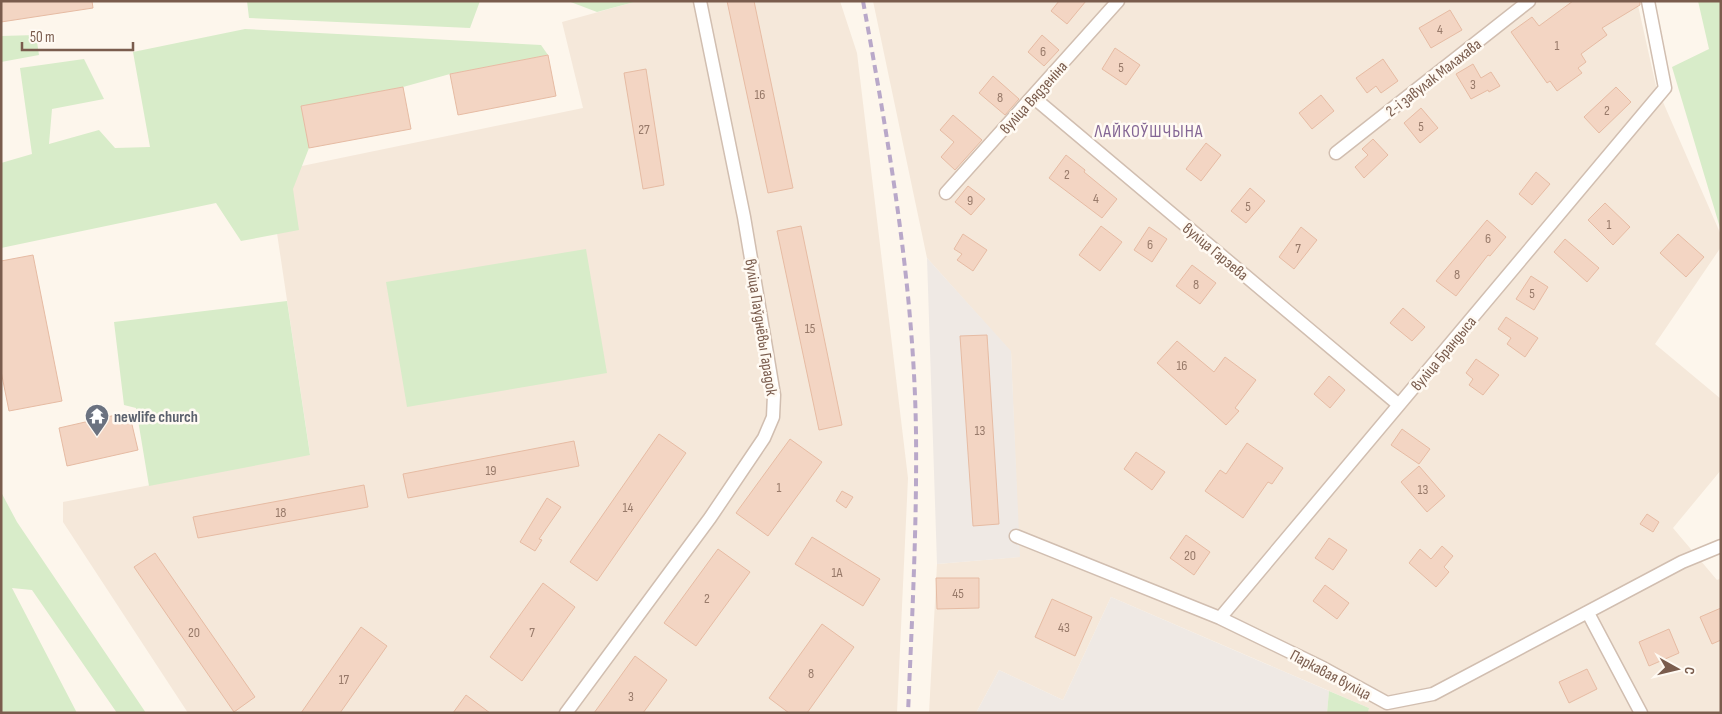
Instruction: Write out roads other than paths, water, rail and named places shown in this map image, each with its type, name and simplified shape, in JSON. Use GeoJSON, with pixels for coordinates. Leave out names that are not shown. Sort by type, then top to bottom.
{"type":"FeatureCollection","features":[{"type":"Feature","properties":{"kind":"street","name":"вуліца Паўднёвы Гарадок"},"geometry":{"type":"LineString","coordinates":[[566,713],[710,518],[764,438],[773,417],[774,395],[744,217],[700,1]]}},
{"type":"Feature","properties":{"kind":"street","name":"вуліца Вядзеніна"},"geometry":{"type":"LineString","coordinates":[[946,193],[1118,1]]}},
{"type":"Feature","properties":{"kind":"street","name":"2-і завулак Малахава"},"geometry":{"type":"LineString","coordinates":[[1336,153],[1530,1]]}},
{"type":"Feature","properties":{"kind":"street","name":"вуліца Брандыса"},"geometry":{"type":"LineString","coordinates":[[1220,618],[1666,88],[1648,1]]}},
{"type":"Feature","properties":{"kind":"street","name":"вуліца Гарэева"},"geometry":{"type":"LineString","coordinates":[[1033,97],[1399,405]]}},
{"type":"Feature","properties":{"kind":"street","name":"Паркавая вуліца"},"geometry":{"type":"LineString","coordinates":[[1016,536],[1220,618],[1323,668],[1386,708],[1432,694],[1682,562],[1721,546]]}},
{"type":"Feature","properties":{"kind":"street"},"geometry":{"type":"LineString","coordinates":[[1588,613],[1641,713]]}},
{"type":"Feature","properties":{"kind":"railway"},"geometry":{"type":"LineString","coordinates":[[863,1],[891,162],[911,324],[916,433],[916,503],[908,713]]}},
{"type":"Feature","properties":{"kind":"place","name":"newlife church"},"geometry":{"type":"Point","coordinates":[97,437]}},
{"type":"Feature","properties":{"kind":"district","name":"ЛАЙКОЎШЧЫНА"},"geometry":{"type":"Point","coordinates":[1149,131]}}]}
